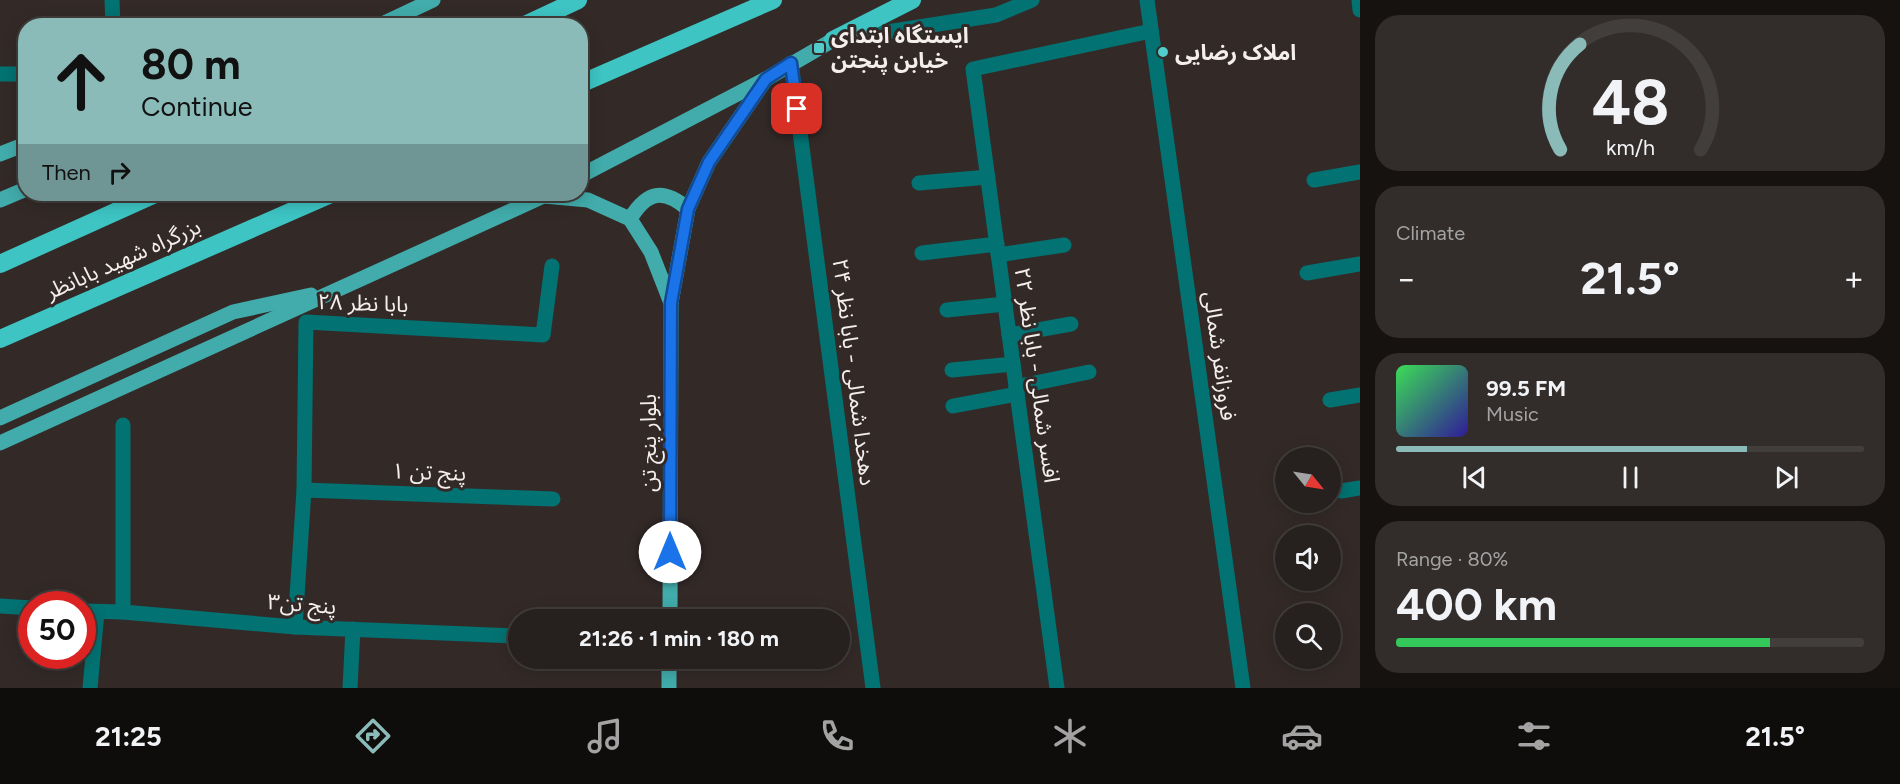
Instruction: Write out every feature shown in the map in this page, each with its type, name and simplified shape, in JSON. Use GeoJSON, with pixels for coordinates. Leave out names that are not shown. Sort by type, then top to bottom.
{"type":"FeatureCollection","features":[{"type":"Feature","properties":{"kind":"highway"},"geometry":{"type":"LineString","coordinates":[[539,18],[578,0]]}},
{"type":"Feature","properties":{"kind":"highway"},"geometry":{"type":"LineString","coordinates":[[588,80],[772,0]]}},
{"type":"Feature","properties":{"kind":"highway"},"geometry":{"type":"LineString","coordinates":[[833,40],[912,0]]}},
{"type":"Feature","properties":{"kind":"highway","name":"بزرگراه شهید بابانظر"},"geometry":{"type":"LineString","coordinates":[[0,264],[140,201]]}},
{"type":"Feature","properties":{"kind":"highway","name":"بزرگراه شهید بابانظر"},"geometry":{"type":"LineString","coordinates":[[0,339],[315,201]]}},
{"type":"Feature","properties":{"kind":"main road"},"geometry":{"type":"LineString","coordinates":[[395,18],[433,0]]}},
{"type":"Feature","properties":{"kind":"main road"},"geometry":{"type":"LineString","coordinates":[[588,173],[766,79],[833,40]]}},
{"type":"Feature","properties":{"kind":"main road"},"geometry":{"type":"LineString","coordinates":[[671,303],[688,209],[709,162],[766,79]]}},
{"type":"Feature","properties":{"kind":"main road"},"geometry":{"type":"LineString","coordinates":[[0,154],[18,147]]}},
{"type":"Feature","properties":{"kind":"main road"},"geometry":{"type":"LineString","coordinates":[[0,200],[18,192]]}},
{"type":"Feature","properties":{"kind":"main road"},"geometry":{"type":"LineString","coordinates":[[630,219],[639,203],[656,195],[674,198],[688,209]]}},
{"type":"Feature","properties":{"kind":"main road"},"geometry":{"type":"LineString","coordinates":[[588,200],[630,219],[651,252],[671,303]]}},
{"type":"Feature","properties":{"kind":"main road"},"geometry":{"type":"LineString","coordinates":[[0,443],[533,201]]}},
{"type":"Feature","properties":{"kind":"main road"},"geometry":{"type":"LineString","coordinates":[[0,418],[233,312],[342,288]]}},
{"type":"Feature","properties":{"kind":"main road","name":"بلوار پنج تن"},"geometry":{"type":"LineString","coordinates":[[670,609],[671,303]]}},
{"type":"Feature","properties":{"kind":"main road"},"geometry":{"type":"LineString","coordinates":[[669,669],[669,688]]}},
{"type":"Feature","properties":{"kind":"street"},"geometry":{"type":"LineString","coordinates":[[112,0],[113,18]]}},
{"type":"Feature","properties":{"kind":"street"},"geometry":{"type":"LineString","coordinates":[[833,40],[996,15],[1032,0]]}},
{"type":"Feature","properties":{"kind":"street","name":"فروزانفر شمالی"},"geometry":{"type":"LineString","coordinates":[[1147,0],[1244,688]]}},
{"type":"Feature","properties":{"kind":"street"},"geometry":{"type":"LineString","coordinates":[[1359,0],[1360,10]]}},
{"type":"Feature","properties":{"kind":"street","name":"افسر شمالی - بابا نظر ۲۲"},"geometry":{"type":"LineString","coordinates":[[1056,688],[973,69],[1151,31]]}},
{"type":"Feature","properties":{"kind":"street","name":"دهخدا شمالی - بابا نظر ۲۴"},"geometry":{"type":"LineString","coordinates":[[791,63],[873,688]]}},
{"type":"Feature","properties":{"kind":"street"},"geometry":{"type":"LineString","coordinates":[[0,74],[18,74]]}},
{"type":"Feature","properties":{"kind":"street"},"geometry":{"type":"LineString","coordinates":[[1314,180],[1360,172]]}},
{"type":"Feature","properties":{"kind":"street"},"geometry":{"type":"LineString","coordinates":[[919,183],[988,177]]}},
{"type":"Feature","properties":{"kind":"street"},"geometry":{"type":"LineString","coordinates":[[922,253],[1064,245]]}},
{"type":"Feature","properties":{"kind":"street"},"geometry":{"type":"LineString","coordinates":[[1307,273],[1360,264]]}},
{"type":"Feature","properties":{"kind":"street","name":"بابا نظر ۲۸"},"geometry":{"type":"LineString","coordinates":[[295,627],[304,490],[306,322],[543,335],[552,266]]}},
{"type":"Feature","properties":{"kind":"street"},"geometry":{"type":"LineString","coordinates":[[947,310],[1005,304]]}},
{"type":"Feature","properties":{"kind":"street"},"geometry":{"type":"LineString","coordinates":[[1009,335],[1071,324]]}},
{"type":"Feature","properties":{"kind":"street"},"geometry":{"type":"LineString","coordinates":[[952,370],[1013,364]]}},
{"type":"Feature","properties":{"kind":"street"},"geometry":{"type":"LineString","coordinates":[[953,406],[1089,372]]}},
{"type":"Feature","properties":{"kind":"street"},"geometry":{"type":"LineString","coordinates":[[1330,400],[1360,395]]}},
{"type":"Feature","properties":{"kind":"street"},"geometry":{"type":"LineString","coordinates":[[123,425],[123,612]]}},
{"type":"Feature","properties":{"kind":"street"},"geometry":{"type":"LineString","coordinates":[[1341,491],[1360,488]]}},
{"type":"Feature","properties":{"kind":"street","name":"پنج تن ۱"},"geometry":{"type":"LineString","coordinates":[[304,490],[553,499]]}},
{"type":"Feature","properties":{"kind":"street"},"geometry":{"type":"LineString","coordinates":[[0,606],[18,607]]}},
{"type":"Feature","properties":{"kind":"street","name":"پنج تن۳"},"geometry":{"type":"LineString","coordinates":[[96,611],[295,627],[508,636]]}},
{"type":"Feature","properties":{"kind":"street"},"geometry":{"type":"LineString","coordinates":[[350,688],[353,629]]}},
{"type":"Feature","properties":{"kind":"street"},"geometry":{"type":"LineString","coordinates":[[90,669],[90,688]]}},
{"type":"Feature","properties":{"kind":"place","name":"ایستگاه ابتدای خیابن پنجتن"},"geometry":{"type":"Point","coordinates":[819,48]}},
{"type":"Feature","properties":{"kind":"place","name":"املاک رضایی"},"geometry":{"type":"Point","coordinates":[1163,52]}},
{"type":"Feature","properties":{"kind":"route"},"geometry":{"type":"LineString","coordinates":[[670,552],[671,303],[688,209],[709,162],[766,79],[791,63],[797,109]]}}]}
